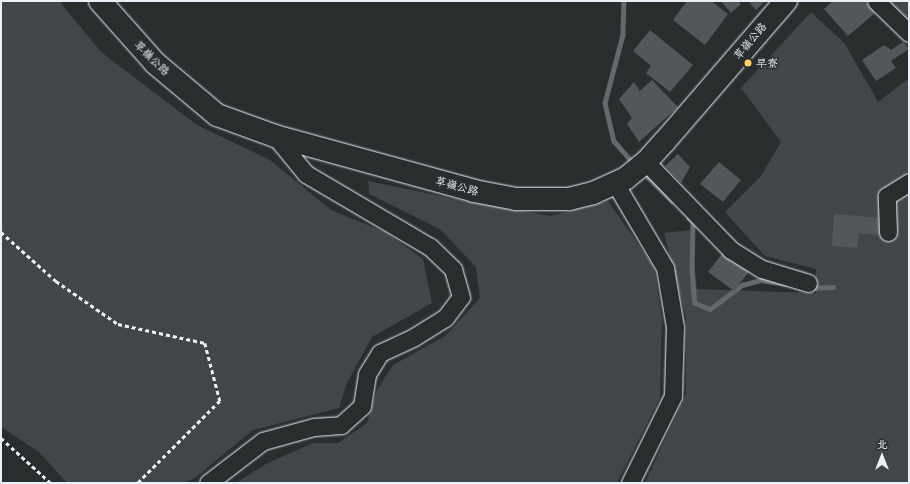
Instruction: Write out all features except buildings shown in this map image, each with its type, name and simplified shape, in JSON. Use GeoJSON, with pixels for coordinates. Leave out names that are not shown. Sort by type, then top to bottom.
{"type":"FeatureCollection","features":[{"type":"Feature","properties":{"kind":"main road","name":"草嶺公路"},"geometry":{"type":"LineString","coordinates":[[100,1],[155,63],[217,115],[275,136],[474,191],[516,199],[569,199],[593,194],[626,178],[646,162],[786,1]]}},
{"type":"Feature","properties":{"kind":"street"},"geometry":{"type":"LineString","coordinates":[[876,1],[909,33]]}},
{"type":"Feature","properties":{"kind":"street"},"geometry":{"type":"LineString","coordinates":[[208,483],[263,441],[314,427],[341,425],[362,406],[367,374],[380,353],[414,337],[445,318],[460,296],[453,270],[430,247],[306,174],[275,136]]}},
{"type":"Feature","properties":{"kind":"street"},"geometry":{"type":"LineString","coordinates":[[646,162],[731,250],[762,269],[808,283]]}},
{"type":"Feature","properties":{"kind":"street"},"geometry":{"type":"LineString","coordinates":[[888,232],[887,196],[909,182]]}},
{"type":"Feature","properties":{"kind":"street"},"geometry":{"type":"LineString","coordinates":[[615,183],[665,268],[676,327],[673,396],[630,483]]}},
{"type":"Feature","properties":{"kind":"path"},"geometry":{"type":"LineString","coordinates":[[1,232],[56,281],[118,324],[205,343],[220,400],[138,483]]}},
{"type":"Feature","properties":{"kind":"path"},"geometry":{"type":"LineString","coordinates":[[1,438],[51,483]]}},
{"type":"Feature","properties":{"kind":"shaded area"},"geometry":{"type":"Polygon","coordinates":[[[1,1],[59,1],[101,52],[197,125],[270,160],[331,210],[385,232],[423,259],[432,303],[372,337],[347,383],[339,408],[253,430],[196,477],[184,483],[67,483],[39,452],[1,427],[1,1]]]}},
{"type":"Feature","properties":{"kind":"shaded area"},"geometry":{"type":"Polygon","coordinates":[[[886,1],[909,1],[909,24],[886,1]]]}},
{"type":"Feature","properties":{"kind":"shaded area"},"geometry":{"type":"Polygon","coordinates":[[[811,12],[845,44],[878,102],[909,78],[909,483],[645,483],[686,394],[686,318],[664,233],[691,230],[697,289],[816,293],[816,269],[765,256],[725,212],[761,176],[781,142],[741,88],[811,12]]]}},
{"type":"Feature","properties":{"kind":"shaded area"},"geometry":{"type":"Polygon","coordinates":[[[368,181],[450,198],[551,216],[608,201],[654,267],[662,319],[660,398],[617,483],[236,483],[266,464],[313,443],[338,443],[367,423],[377,390],[393,365],[445,336],[480,298],[476,267],[440,229],[369,194],[368,181]]]}},
{"type":"Feature","properties":{"kind":"waterway"},"geometry":{"type":"LineString","coordinates":[[624,1],[623,35],[605,103],[614,141],[634,164]]}},
{"type":"Feature","properties":{"kind":"waterway"},"geometry":{"type":"LineString","coordinates":[[648,177],[672,201]]}},
{"type":"Feature","properties":{"kind":"waterway"},"geometry":{"type":"LineString","coordinates":[[689,218],[693,221],[692,271],[695,303],[710,309],[742,285],[761,280],[785,284]]}},
{"type":"Feature","properties":{"kind":"waterway"},"geometry":{"type":"LineString","coordinates":[[808,288],[833,287]]}},
{"type":"Feature","properties":{"kind":"place","name":"早寮"},"geometry":{"type":"Point","coordinates":[748,63]}}]}
